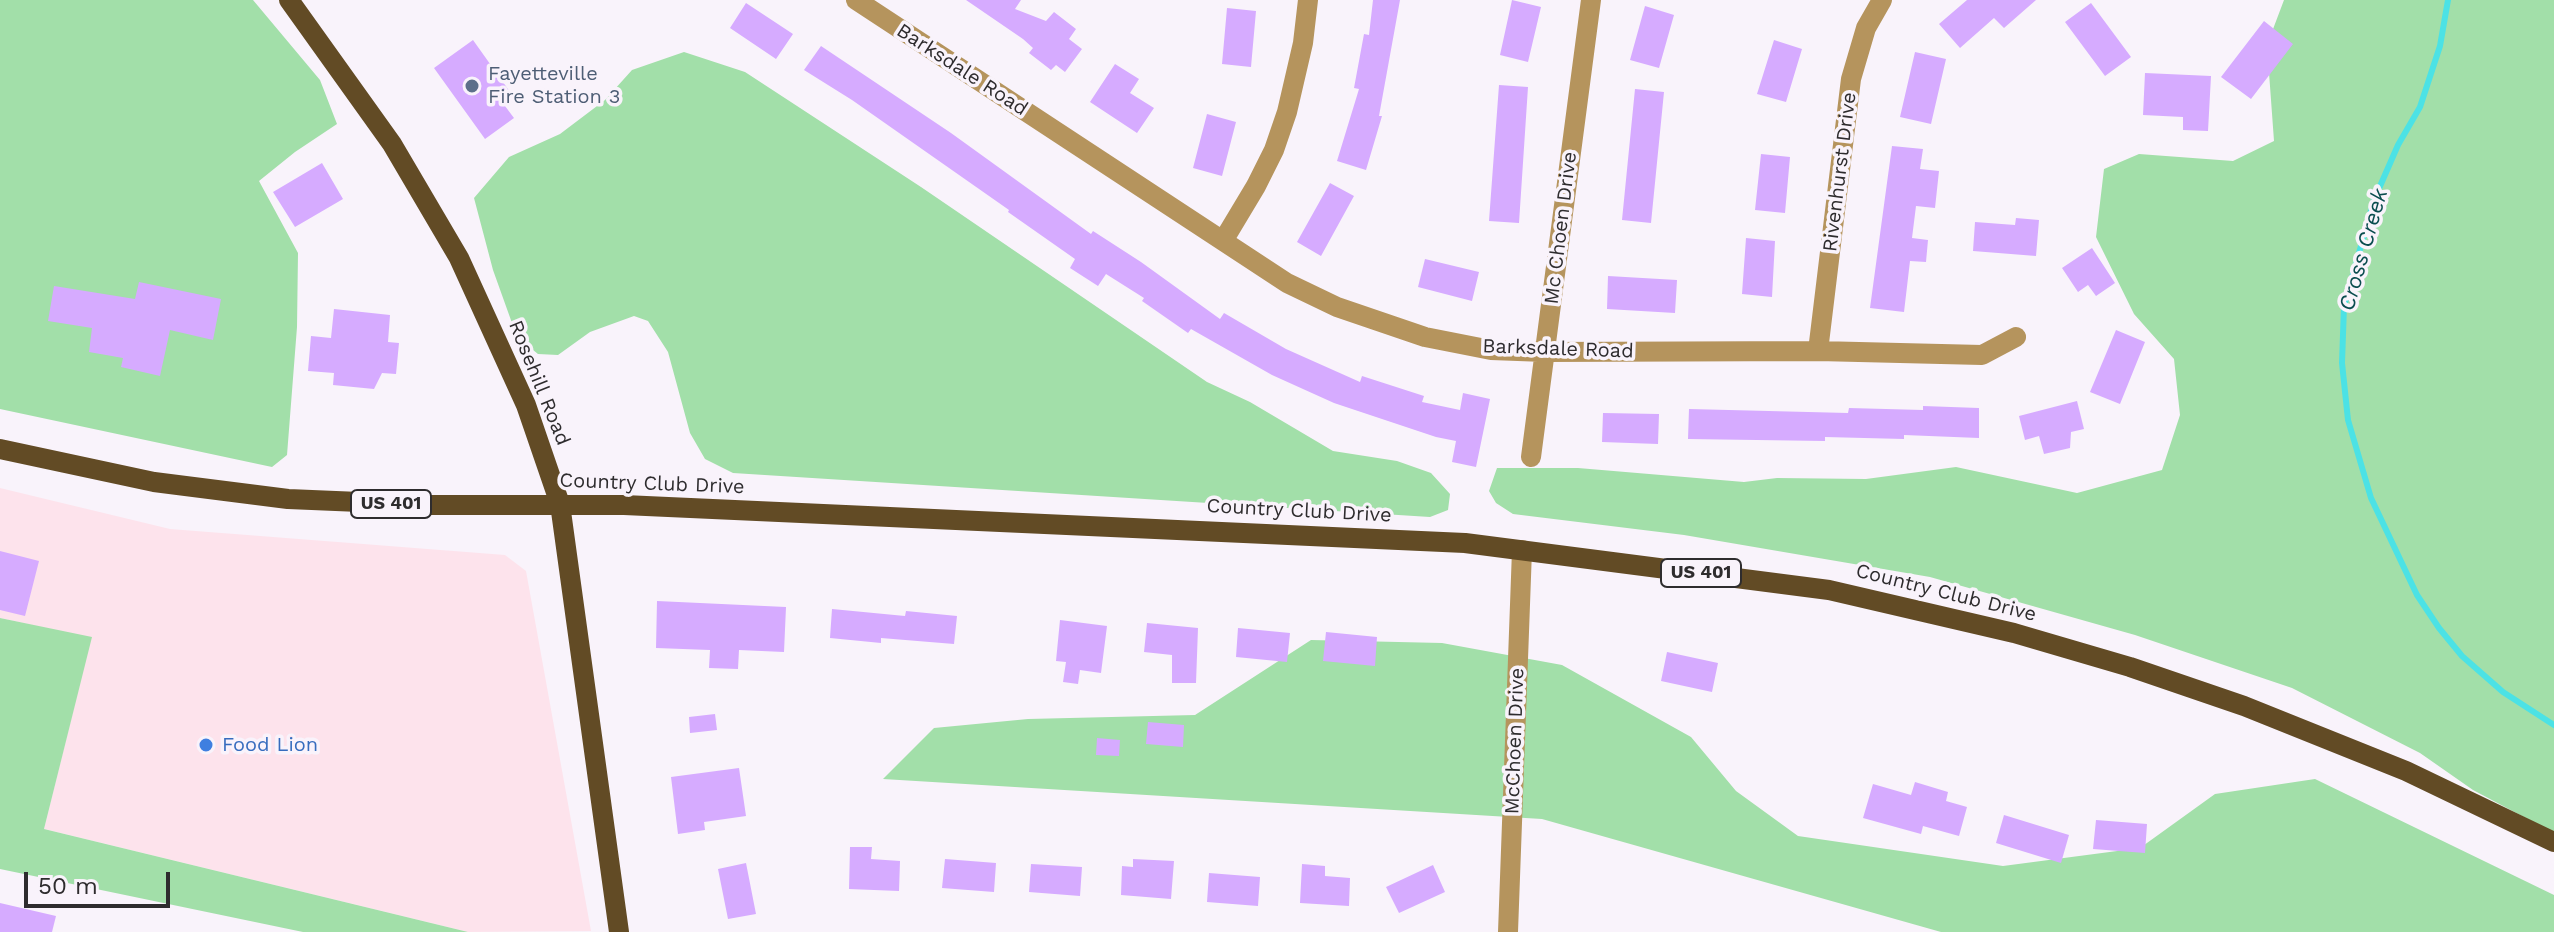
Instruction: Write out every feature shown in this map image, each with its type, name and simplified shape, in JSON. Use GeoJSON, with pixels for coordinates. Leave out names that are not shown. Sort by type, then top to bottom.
{"type":"FeatureCollection","features":[{"type":"Feature","properties":{"kind":"main road","name":"Rosehill Road"},"geometry":{"type":"LineString","coordinates":[[289,0],[392,144],[459,258],[526,405],[560,504],[619,932]]}},
{"type":"Feature","properties":{"kind":"main road","name":"Country Club Drive"},"geometry":{"type":"LineString","coordinates":[[0,449],[154,482],[288,499],[431,505],[654,506],[1465,543],[1829,590],[2014,633],[2130,667],[2244,706],[2406,771],[2554,842]]}},
{"type":"Feature","properties":{"kind":"street","name":"Barksdale Road"},"geometry":{"type":"LineString","coordinates":[[856,0],[1287,283],[1387,326],[1491,350],[1545,352],[1818,351],[1982,355],[2016,337]]}},
{"type":"Feature","properties":{"kind":"street"},"geometry":{"type":"LineString","coordinates":[[1223,241],[1256,186],[1287,112],[1303,43],[1308,0]]}},
{"type":"Feature","properties":{"kind":"street","name":"Mc Choen Drive"},"geometry":{"type":"LineString","coordinates":[[1531,457],[1591,0]]}},
{"type":"Feature","properties":{"kind":"street","name":"Rivenhurst Drive"},"geometry":{"type":"LineString","coordinates":[[1818,351],[1851,79],[1866,28],[1882,0]]}},
{"type":"Feature","properties":{"kind":"street","name":"McChoen Drive"},"geometry":{"type":"LineString","coordinates":[[1508,932],[1522,550]]}},
{"type":"Feature","properties":{"kind":"shaded area"},"geometry":{"type":"Polygon","coordinates":[[[0,488],[170,529],[505,555],[526,571],[591,931],[468,932],[44,829],[91,638],[0,618],[0,488]]]}},
{"type":"Feature","properties":{"kind":"green space"},"geometry":{"type":"Polygon","coordinates":[[[0,0],[253,0],[320,80],[337,124],[259,181],[298,253],[297,327],[287,455],[272,467],[0,409],[0,0]]]}},
{"type":"Feature","properties":{"kind":"green space"},"geometry":{"type":"Polygon","coordinates":[[[2284,0],[2554,0],[2554,833],[2473,790],[2420,753],[2292,688],[2135,635],[1930,577],[1684,535],[1513,514],[1496,503],[1489,491],[1497,468],[1578,468],[1744,482],[1777,478],[1866,479],[1956,467],[2077,493],[2162,470],[2180,415],[2174,359],[2134,314],[2096,237],[2104,169],[2139,154],[2233,161],[2274,141],[2267,45],[2284,0]]]}},
{"type":"Feature","properties":{"kind":"green space"},"geometry":{"type":"Polygon","coordinates":[[[684,52],[745,72],[921,187],[1207,382],[1250,402],[1333,451],[1397,461],[1431,473],[1450,494],[1448,510],[1430,517],[733,473],[705,459],[690,433],[668,352],[648,321],[634,316],[590,332],[558,355],[538,354],[517,337],[493,270],[474,198],[509,157],[560,134],[605,100],[632,70],[684,52]]]}},
{"type":"Feature","properties":{"kind":"green space"},"geometry":{"type":"Polygon","coordinates":[[[0,618],[92,637],[44,829],[468,932],[303,932],[0,869],[0,618]]]}},
{"type":"Feature","properties":{"kind":"green space"},"geometry":{"type":"Polygon","coordinates":[[[1311,640],[1442,643],[1562,665],[1691,737],[1736,791],[1798,836],[2003,866],[2140,848],[2215,794],[2315,779],[2554,895],[2554,932],[1941,932],[1542,819],[883,779],[934,728],[1028,719],[1195,715],[1311,640]]]}},
{"type":"Feature","properties":{"kind":"building"},"geometry":{"type":"Polygon","coordinates":[[[966,0],[1021,0],[1015,9],[1046,21],[1054,12],[1076,29],[1069,39],[1082,49],[1065,72],[1056,65],[1051,70],[1029,53],[1033,48],[1023,39],[966,0]]]}},
{"type":"Feature","properties":{"kind":"building"},"geometry":{"type":"Polygon","coordinates":[[[1373,0],[1400,0],[1379,116],[1382,116],[1366,170],[1337,161],[1359,89],[1354,88],[1364,34],[1369,35],[1373,0]]]}},
{"type":"Feature","properties":{"kind":"building"},"geometry":{"type":"Polygon","coordinates":[[[1512,0],[1541,7],[1528,62],[1500,55],[1512,0]]]}},
{"type":"Feature","properties":{"kind":"building"},"geometry":{"type":"Polygon","coordinates":[[[1967,0],[2036,0],[2004,28],[1994,18],[1960,48],[1939,24],[1967,0]]]}},
{"type":"Feature","properties":{"kind":"building"},"geometry":{"type":"Polygon","coordinates":[[[746,3],[793,34],[776,59],[730,28],[746,3]]]}},
{"type":"Feature","properties":{"kind":"building"},"geometry":{"type":"Polygon","coordinates":[[[2091,3],[2131,57],[2105,76],[2065,22],[2091,3]]]}},
{"type":"Feature","properties":{"kind":"building"},"geometry":{"type":"Polygon","coordinates":[[[1645,6],[1674,15],[1659,68],[1630,60],[1645,6]]]}},
{"type":"Feature","properties":{"kind":"building"},"geometry":{"type":"Polygon","coordinates":[[[1227,8],[1256,11],[1251,67],[1222,64],[1227,8]]]}},
{"type":"Feature","properties":{"kind":"building"},"geometry":{"type":"Polygon","coordinates":[[[2264,21],[2293,44],[2251,99],[2221,77],[2264,21]]]}},
{"type":"Feature","properties":{"kind":"building"},"geometry":{"type":"Polygon","coordinates":[[[473,40],[515,99],[505,106],[514,118],[485,139],[434,68],[473,40]]]}},
{"type":"Feature","properties":{"kind":"building"},"geometry":{"type":"Polygon","coordinates":[[[1774,40],[1802,49],[1786,102],[1757,94],[1774,40]]]}},
{"type":"Feature","properties":{"kind":"building"},"geometry":{"type":"Polygon","coordinates":[[[821,46],[951,133],[1091,234],[1093,231],[1141,262],[1220,319],[1224,313],[1286,349],[1360,382],[1362,376],[1424,396],[1422,402],[1460,410],[1463,393],[1490,399],[1476,467],[1452,462],[1456,441],[1334,403],[1272,375],[1191,329],[1188,333],[1142,301],[1144,298],[1106,274],[1098,286],[1070,268],[1075,259],[1009,210],[804,70],[821,46]]]}},
{"type":"Feature","properties":{"kind":"building"},"geometry":{"type":"Polygon","coordinates":[[[1915,52],[1946,59],[1931,124],[1900,117],[1915,52]]]}},
{"type":"Feature","properties":{"kind":"building"},"geometry":{"type":"Polygon","coordinates":[[[1115,64],[1139,79],[1130,93],[1154,108],[1137,133],[1090,102],[1115,64]]]}},
{"type":"Feature","properties":{"kind":"building"},"geometry":{"type":"Polygon","coordinates":[[[2145,73],[2211,76],[2208,131],[2183,130],[2183,117],[2143,115],[2145,73]]]}},
{"type":"Feature","properties":{"kind":"building"},"geometry":{"type":"Polygon","coordinates":[[[1499,85],[1528,87],[1519,223],[1489,221],[1499,85]]]}},
{"type":"Feature","properties":{"kind":"building"},"geometry":{"type":"Polygon","coordinates":[[[1635,89],[1664,92],[1651,223],[1622,220],[1635,89]]]}},
{"type":"Feature","properties":{"kind":"building"},"geometry":{"type":"Polygon","coordinates":[[[1207,114],[1236,122],[1222,176],[1193,168],[1207,114]]]}},
{"type":"Feature","properties":{"kind":"building"},"geometry":{"type":"Polygon","coordinates":[[[1892,146],[1923,149],[1920,169],[1939,171],[1935,208],[1916,206],[1912,238],[1928,240],[1926,262],[1910,261],[1904,312],[1870,308],[1892,146]]]}},
{"type":"Feature","properties":{"kind":"building"},"geometry":{"type":"Polygon","coordinates":[[[1761,154],[1790,157],[1785,213],[1755,210],[1761,154]]]}},
{"type":"Feature","properties":{"kind":"building"},"geometry":{"type":"Polygon","coordinates":[[[322,163],[343,199],[295,227],[273,192],[322,163]]]}},
{"type":"Feature","properties":{"kind":"building"},"geometry":{"type":"Polygon","coordinates":[[[1330,183],[1354,196],[1321,256],[1297,242],[1330,183]]]}},
{"type":"Feature","properties":{"kind":"building"},"geometry":{"type":"Polygon","coordinates":[[[2016,218],[2039,220],[2036,256],[1973,251],[1975,222],[2015,225],[2016,218]]]}},
{"type":"Feature","properties":{"kind":"building"},"geometry":{"type":"Polygon","coordinates":[[[1746,238],[1775,241],[1772,297],[1742,294],[1746,238]]]}},
{"type":"Feature","properties":{"kind":"building"},"geometry":{"type":"Polygon","coordinates":[[[2092,248],[2115,283],[2096,296],[2088,285],[2078,292],[2062,268],[2092,248]]]}},
{"type":"Feature","properties":{"kind":"building"},"geometry":{"type":"Polygon","coordinates":[[[1425,259],[1479,272],[1472,301],[1418,287],[1425,259]]]}},
{"type":"Feature","properties":{"kind":"building"},"geometry":{"type":"Polygon","coordinates":[[[1608,276],[1677,280],[1675,313],[1607,309],[1608,276]]]}},
{"type":"Feature","properties":{"kind":"building"},"geometry":{"type":"Polygon","coordinates":[[[139,282],[221,299],[213,340],[170,330],[160,376],[121,367],[123,358],[89,352],[92,328],[48,321],[54,286],[135,299],[139,282]]]}},
{"type":"Feature","properties":{"kind":"building"},"geometry":{"type":"Polygon","coordinates":[[[334,309],[390,315],[388,342],[399,343],[396,374],[382,373],[374,389],[333,385],[334,373],[308,371],[311,336],[331,338],[334,309]]]}},
{"type":"Feature","properties":{"kind":"building"},"geometry":{"type":"Polygon","coordinates":[[[2116,330],[2145,342],[2120,404],[2090,392],[2116,330]]]}},
{"type":"Feature","properties":{"kind":"building"},"geometry":{"type":"Polygon","coordinates":[[[2077,401],[2084,429],[2071,432],[2070,448],[2044,454],[2039,436],[2025,440],[2019,416],[2077,401]]]}},
{"type":"Feature","properties":{"kind":"building"},"geometry":{"type":"Polygon","coordinates":[[[1923,406],[1979,408],[1979,438],[1904,435],[1904,439],[1825,437],[1825,441],[1688,439],[1689,409],[1848,413],[1849,408],[1923,410],[1923,406]]]}},
{"type":"Feature","properties":{"kind":"building"},"geometry":{"type":"Polygon","coordinates":[[[1603,413],[1659,414],[1658,444],[1602,442],[1603,413]]]}},
{"type":"Feature","properties":{"kind":"building"},"geometry":{"type":"Polygon","coordinates":[[[0,551],[39,561],[25,616],[0,610],[0,551]]]}},
{"type":"Feature","properties":{"kind":"building"},"geometry":{"type":"Polygon","coordinates":[[[657,601],[786,607],[784,652],[739,650],[738,669],[709,668],[710,650],[656,648],[657,601]]]}},
{"type":"Feature","properties":{"kind":"building"},"geometry":{"type":"Polygon","coordinates":[[[832,609],[905,616],[906,611],[957,616],[954,644],[881,638],[881,643],[830,638],[832,609]]]}},
{"type":"Feature","properties":{"kind":"building"},"geometry":{"type":"Polygon","coordinates":[[[1060,620],[1107,626],[1101,673],[1080,670],[1078,684],[1063,682],[1066,662],[1056,661],[1060,620]]]}},
{"type":"Feature","properties":{"kind":"building"},"geometry":{"type":"Polygon","coordinates":[[[1147,623],[1198,628],[1196,683],[1172,683],[1172,655],[1144,652],[1147,623]]]}},
{"type":"Feature","properties":{"kind":"building"},"geometry":{"type":"Polygon","coordinates":[[[1238,628],[1290,633],[1287,662],[1236,657],[1238,628]]]}},
{"type":"Feature","properties":{"kind":"building"},"geometry":{"type":"Polygon","coordinates":[[[1326,632],[1377,637],[1375,666],[1323,661],[1326,632]]]}},
{"type":"Feature","properties":{"kind":"building"},"geometry":{"type":"Polygon","coordinates":[[[1667,652],[1718,663],[1712,692],[1661,681],[1667,652]]]}},
{"type":"Feature","properties":{"kind":"building"},"geometry":{"type":"Polygon","coordinates":[[[715,714],[717,730],[690,733],[689,717],[715,714]]]}},
{"type":"Feature","properties":{"kind":"building"},"geometry":{"type":"Polygon","coordinates":[[[1148,722],[1184,725],[1183,747],[1146,744],[1148,722]]]}},
{"type":"Feature","properties":{"kind":"building"},"geometry":{"type":"Polygon","coordinates":[[[1097,738],[1120,740],[1119,756],[1096,755],[1097,738]]]}},
{"type":"Feature","properties":{"kind":"building"},"geometry":{"type":"Polygon","coordinates":[[[739,768],[746,816],[704,822],[705,830],[678,834],[671,777],[739,768]]]}},
{"type":"Feature","properties":{"kind":"building"},"geometry":{"type":"Polygon","coordinates":[[[1915,782],[1948,792],[1946,801],[1967,807],[1959,836],[1923,826],[1921,834],[1863,818],[1873,784],[1911,795],[1915,782]]]}},
{"type":"Feature","properties":{"kind":"building"},"geometry":{"type":"Polygon","coordinates":[[[2004,815],[2069,835],[2061,863],[1996,843],[2004,815]]]}},
{"type":"Feature","properties":{"kind":"building"},"geometry":{"type":"Polygon","coordinates":[[[2096,820],[2147,824],[2145,853],[2093,849],[2096,820]]]}},
{"type":"Feature","properties":{"kind":"building"},"geometry":{"type":"Polygon","coordinates":[[[850,847],[872,847],[871,859],[900,861],[899,891],[849,889],[850,847]]]}},
{"type":"Feature","properties":{"kind":"building"},"geometry":{"type":"Polygon","coordinates":[[[945,859],[996,863],[994,892],[942,888],[945,859]]]}},
{"type":"Feature","properties":{"kind":"building"},"geometry":{"type":"Polygon","coordinates":[[[1133,859],[1174,861],[1171,899],[1121,895],[1122,866],[1133,867],[1133,859]]]}},
{"type":"Feature","properties":{"kind":"building"},"geometry":{"type":"Polygon","coordinates":[[[746,863],[756,914],[728,919],[718,869],[746,863]]]}},
{"type":"Feature","properties":{"kind":"building"},"geometry":{"type":"Polygon","coordinates":[[[1031,864],[1082,867],[1080,896],[1029,892],[1031,864]]]}},
{"type":"Feature","properties":{"kind":"building"},"geometry":{"type":"Polygon","coordinates":[[[1302,864],[1325,866],[1325,876],[1350,878],[1349,906],[1300,903],[1302,864]]]}},
{"type":"Feature","properties":{"kind":"building"},"geometry":{"type":"Polygon","coordinates":[[[1433,865],[1445,892],[1399,913],[1386,887],[1433,865]]]}},
{"type":"Feature","properties":{"kind":"building"},"geometry":{"type":"Polygon","coordinates":[[[1209,873],[1260,877],[1258,906],[1207,902],[1209,873]]]}},
{"type":"Feature","properties":{"kind":"building"},"geometry":{"type":"Polygon","coordinates":[[[0,903],[56,916],[52,932],[0,932],[0,903]]]}},
{"type":"Feature","properties":{"kind":"waterway","name":"Cross Creek"},"geometry":{"type":"LineString","coordinates":[[2448,0],[2440,46],[2420,107],[2398,145],[2374,200],[2344,306],[2342,363],[2348,420],[2371,498],[2417,595],[2439,628],[2462,656],[2503,692],[2554,725]]}},
{"type":"Feature","properties":{"kind":"place","name":"Fayetteville Fire Station 3"},"geometry":{"type":"Point","coordinates":[472,86]}},
{"type":"Feature","properties":{"kind":"place","name":"Food Lion"},"geometry":{"type":"Point","coordinates":[206,745]}}]}
